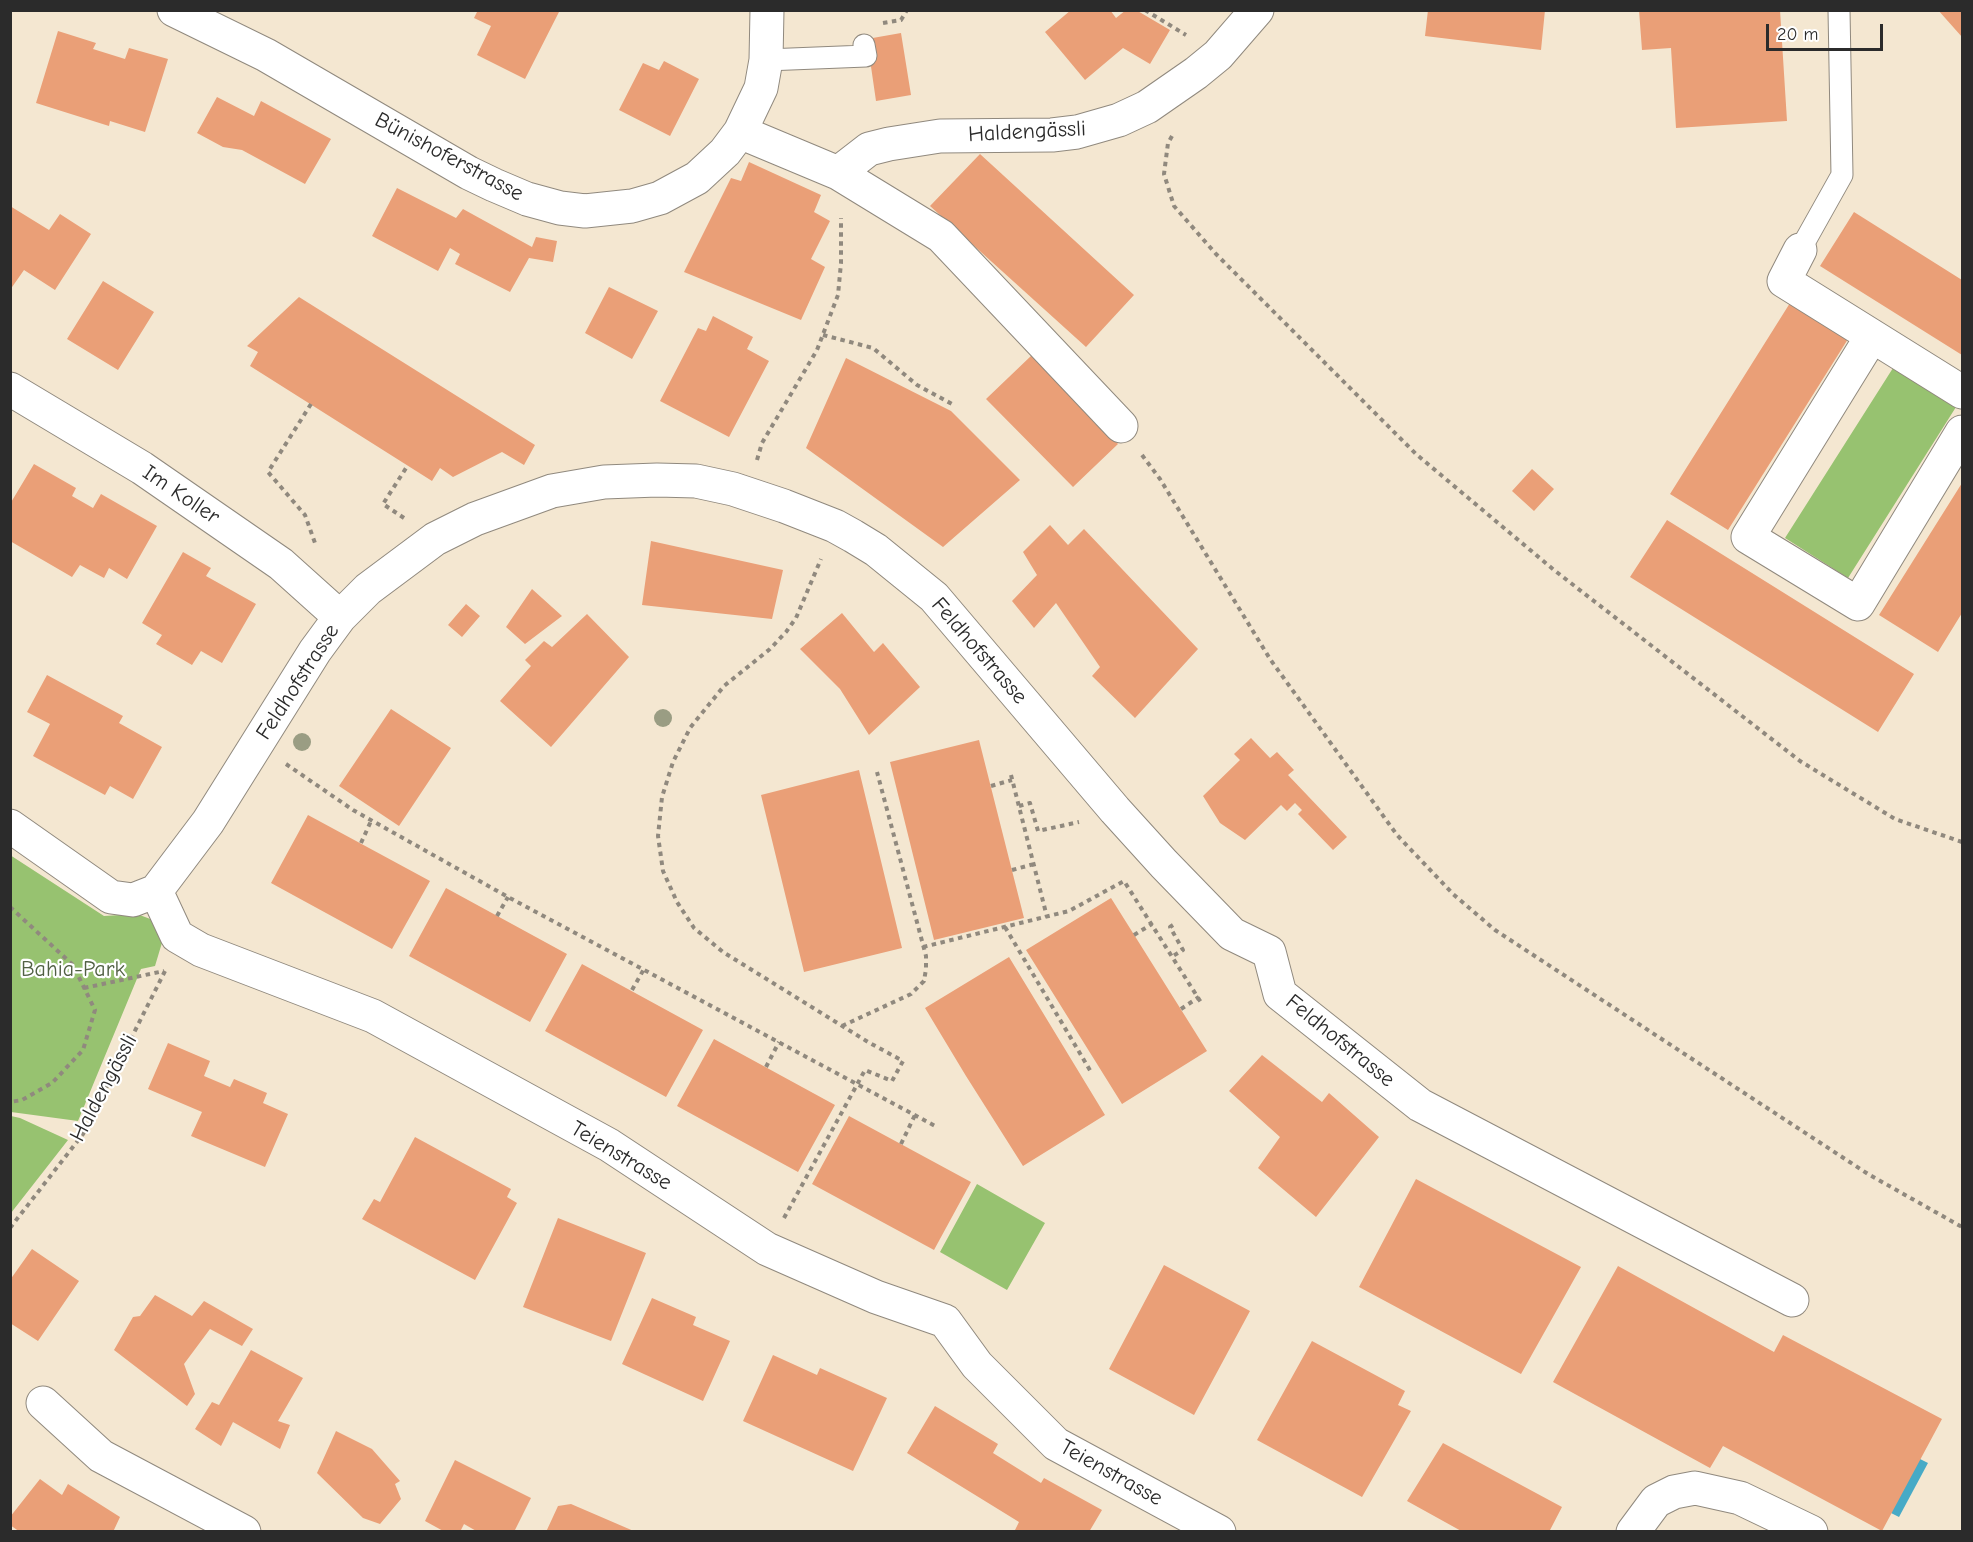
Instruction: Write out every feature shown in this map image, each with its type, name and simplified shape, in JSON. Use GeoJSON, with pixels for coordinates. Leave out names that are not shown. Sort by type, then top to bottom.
{"type":"FeatureCollection","features":[{"type":"Feature","properties":{"kind":"street","name":"Bünishoferstrasse"},"geometry":{"type":"LineString","coordinates":[[174,10],[266,55],[469,173],[527,199],[585,212],[632,206],[660,198],[697,178],[725,152],[740,132],[761,88],[766,60],[767,10]]}},
{"type":"Feature","properties":{"kind":"street","name":"Haldengässli"},"geometry":{"type":"LineString","coordinates":[[838,173],[869,149],[907,141],[940,136],[1052,135],[1099,128],[1147,107],[1197,73],[1218,55],[1257,10]]}},
{"type":"Feature","properties":{"kind":"street"},"geometry":{"type":"LineString","coordinates":[[740,132],[838,173],[941,236],[1121,426]]}},
{"type":"Feature","properties":{"kind":"street"},"geometry":{"type":"LineString","coordinates":[[1800,250],[1784,281],[1962,392]]}},
{"type":"Feature","properties":{"kind":"street"},"geometry":{"type":"LineString","coordinates":[[1872,336],[1748,537],[1858,604],[1962,432]]}},
{"type":"Feature","properties":{"kind":"street","name":"Im Koller"},"geometry":{"type":"LineString","coordinates":[[10,389],[142,468],[263,551],[281,564],[340,617]]}},
{"type":"Feature","properties":{"kind":"street","name":"Feldhofstrasse"},"geometry":{"type":"LineString","coordinates":[[156,891],[208,822],[315,651],[340,617],[368,589],[435,538],[475,519],[552,491],[603,483],[657,480],[696,481],[733,489],[805,514],[853,536],[876,550],[933,597],[1164,864],[1232,934],[1269,952],[1280,994],[1419,1105],[1792,1300]]}},
{"type":"Feature","properties":{"kind":"street"},"geometry":{"type":"LineString","coordinates":[[10,826],[111,897],[133,900],[156,891]]}},
{"type":"Feature","properties":{"kind":"street","name":"Teienstrasse"},"geometry":{"type":"LineString","coordinates":[[156,891],[177,936],[201,950],[373,1016],[609,1145],[767,1248],[876,1298],[945,1321],[977,1365],[1056,1444],[1219,1532]]}},
{"type":"Feature","properties":{"kind":"street"},"geometry":{"type":"LineString","coordinates":[[43,1403],[101,1456],[244,1532]]}},
{"type":"Feature","properties":{"kind":"street"},"geometry":{"type":"LineString","coordinates":[[1633,1532],[1656,1501],[1674,1492],[1695,1488],[1740,1498],[1811,1532]]}},
{"type":"Feature","properties":{"kind":"lane"},"geometry":{"type":"LineString","coordinates":[[1800,250],[1842,175],[1839,10]]}},
{"type":"Feature","properties":{"kind":"lane"},"geometry":{"type":"LineString","coordinates":[[766,60],[866,56],[864,45]]}},
{"type":"Feature","properties":{"kind":"path"},"geometry":{"type":"LineString","coordinates":[[1145,10],[1218,55]]}},
{"type":"Feature","properties":{"kind":"path"},"geometry":{"type":"LineString","coordinates":[[1173,133],[1168,143],[1164,174],[1174,206],[1216,254],[1416,454],[1554,570],[1800,761],[1895,819],[1962,842]]}},
{"type":"Feature","properties":{"kind":"path"},"geometry":{"type":"LineString","coordinates":[[762,466],[757,460],[762,443],[817,350],[838,295],[841,225],[838,173]]}},
{"type":"Feature","properties":{"kind":"path"},"geometry":{"type":"LineString","coordinates":[[823,335],[873,348],[917,385],[952,404]]}},
{"type":"Feature","properties":{"kind":"path"},"geometry":{"type":"LineString","coordinates":[[311,404],[268,472],[305,514],[316,546]]}},
{"type":"Feature","properties":{"kind":"path"},"geometry":{"type":"LineString","coordinates":[[1121,426],[1160,479],[1276,668],[1397,834],[1453,894],[1505,937],[1868,1174],[1962,1227]]}},
{"type":"Feature","properties":{"kind":"path"},"geometry":{"type":"LineString","coordinates":[[408,465],[383,504],[435,538]]}},
{"type":"Feature","properties":{"kind":"path"},"geometry":{"type":"LineString","coordinates":[[767,1248],[865,1070],[892,1081],[903,1061],[723,952],[694,928],[677,902],[663,871],[658,836],[662,797],[673,762],[690,728],[724,686],[771,649],[786,632],[796,618],[813,576]]}},
{"type":"Feature","properties":{"kind":"path"},"geometry":{"type":"LineString","coordinates":[[279,759],[371,821],[937,1127]]}},
{"type":"Feature","properties":{"kind":"path"},"geometry":{"type":"LineString","coordinates":[[842,1026],[911,993],[924,981],[926,969],[923,947],[877,772]]}},
{"type":"Feature","properties":{"kind":"path"},"geometry":{"type":"LineString","coordinates":[[991,786],[1012,778],[1047,917]]}},
{"type":"Feature","properties":{"kind":"path"},"geometry":{"type":"LineString","coordinates":[[1019,806],[1030,803],[1038,831],[1072,823]]}},
{"type":"Feature","properties":{"kind":"path"},"geometry":{"type":"LineString","coordinates":[[361,843],[371,821]]}},
{"type":"Feature","properties":{"kind":"path"},"geometry":{"type":"LineString","coordinates":[[1012,870],[1034,864]]}},
{"type":"Feature","properties":{"kind":"path"},"geometry":{"type":"LineString","coordinates":[[923,947],[1069,911],[1124,881],[1202,1004]]}},
{"type":"Feature","properties":{"kind":"path"},"geometry":{"type":"LineString","coordinates":[[497,916],[508,897]]}},
{"type":"Feature","properties":{"kind":"path"},"geometry":{"type":"LineString","coordinates":[[10,907],[74,964],[94,1010],[83,1050],[52,1083],[22,1100],[10,1102]]}},
{"type":"Feature","properties":{"kind":"path"},"geometry":{"type":"LineString","coordinates":[[1134,935],[1152,924]]}},
{"type":"Feature","properties":{"kind":"path"},"geometry":{"type":"LineString","coordinates":[[1005,927],[1091,1072]]}},
{"type":"Feature","properties":{"kind":"path"},"geometry":{"type":"LineString","coordinates":[[1170,927],[1183,950],[1173,956]]}},
{"type":"Feature","properties":{"kind":"path"},"geometry":{"type":"LineString","coordinates":[[632,990],[644,969]]}},
{"type":"Feature","properties":{"kind":"path","name":"Haldengässli"},"geometry":{"type":"LineString","coordinates":[[10,1228],[83,1134],[165,970],[84,987]]}},
{"type":"Feature","properties":{"kind":"path"},"geometry":{"type":"LineString","coordinates":[[1181,1009],[1198,997]]}},
{"type":"Feature","properties":{"kind":"path"},"geometry":{"type":"LineString","coordinates":[[766,1067],[780,1042]]}},
{"type":"Feature","properties":{"kind":"path"},"geometry":{"type":"LineString","coordinates":[[901,1144],[915,1115]]}},
{"type":"Feature","properties":{"kind":"green space"},"geometry":{"type":"Polygon","coordinates":[[[1893,368],[1956,407],[1848,578],[1785,538],[1893,368]]]}},
{"type":"Feature","properties":{"kind":"green space","name":"Bahia-Park"},"geometry":{"type":"Polygon","coordinates":[[[10,855],[104,916],[137,914],[153,920],[164,936],[155,966],[141,969],[78,1121],[11,1112],[10,855]]]}},
{"type":"Feature","properties":{"kind":"green space"},"geometry":{"type":"Polygon","coordinates":[[[11,1116],[68,1140],[11,1213],[11,1116]]]}},
{"type":"Feature","properties":{"kind":"green space"},"geometry":{"type":"Polygon","coordinates":[[[977,1184],[1045,1223],[1007,1290],[940,1252],[977,1184]]]}},
{"type":"Feature","properties":{"kind":"water"},"geometry":{"type":"Polygon","coordinates":[[[1916,1457],[1928,1463],[1899,1517],[1887,1511],[1916,1457]]]}},
{"type":"Feature","properties":{"kind":"building"},"geometry":{"type":"Polygon","coordinates":[[[478,10],[560,10],[525,79],[477,55],[491,26],[474,18],[478,10]]]}},
{"type":"Feature","properties":{"kind":"building"},"geometry":{"type":"Polygon","coordinates":[[[1071,10],[1110,10],[1116,18],[1126,10],[1136,10],[1170,30],[1150,64],[1123,48],[1085,80],[1045,32],[1071,10]]]}},
{"type":"Feature","properties":{"kind":"building"},"geometry":{"type":"Polygon","coordinates":[[[1428,10],[1545,10],[1541,50],[1425,36],[1428,10]]]}},
{"type":"Feature","properties":{"kind":"building"},"geometry":{"type":"Polygon","coordinates":[[[1639,10],[1780,10],[1787,121],[1676,128],[1671,48],[1642,50],[1639,10]]]}},
{"type":"Feature","properties":{"kind":"building"},"geometry":{"type":"Polygon","coordinates":[[[1938,10],[1962,10],[1962,37],[1938,10]]]}},
{"type":"Feature","properties":{"kind":"building"},"geometry":{"type":"Polygon","coordinates":[[[58,31],[96,43],[93,49],[125,59],[129,48],[168,59],[145,132],[110,121],[109,126],[36,103],[58,31]]]}},
{"type":"Feature","properties":{"kind":"building"},"geometry":{"type":"Polygon","coordinates":[[[901,33],[911,95],[876,101],[867,39],[901,33]]]}},
{"type":"Feature","properties":{"kind":"building"},"geometry":{"type":"Polygon","coordinates":[[[664,61],[699,79],[670,136],[619,110],[643,63],[659,70],[664,61]]]}},
{"type":"Feature","properties":{"kind":"building"},"geometry":{"type":"Polygon","coordinates":[[[217,97],[254,116],[261,101],[331,139],[305,184],[242,150],[223,147],[197,133],[217,97]]]}},
{"type":"Feature","properties":{"kind":"building"},"geometry":{"type":"Polygon","coordinates":[[[980,154],[1134,295],[1086,347],[930,206],[980,154]]]}},
{"type":"Feature","properties":{"kind":"building"},"geometry":{"type":"Polygon","coordinates":[[[749,162],[821,195],[814,212],[830,221],[811,259],[825,267],[801,320],[684,272],[731,178],[741,181],[749,162]]]}},
{"type":"Feature","properties":{"kind":"building"},"geometry":{"type":"Polygon","coordinates":[[[397,188],[456,218],[463,209],[532,247],[536,237],[557,241],[553,262],[529,258],[510,292],[455,264],[460,254],[450,248],[438,271],[372,236],[397,188]]]}},
{"type":"Feature","properties":{"kind":"building"},"geometry":{"type":"Polygon","coordinates":[[[10,206],[49,230],[60,214],[91,234],[55,290],[24,270],[10,290],[10,206]]]}},
{"type":"Feature","properties":{"kind":"building"},"geometry":{"type":"Polygon","coordinates":[[[1854,212],[1962,280],[1962,355],[1820,266],[1854,212]]]}},
{"type":"Feature","properties":{"kind":"building"},"geometry":{"type":"Polygon","coordinates":[[[103,281],[154,312],[118,370],[67,339],[103,281]]]}},
{"type":"Feature","properties":{"kind":"building"},"geometry":{"type":"Polygon","coordinates":[[[609,287],[658,311],[632,359],[585,333],[609,287]]]}},
{"type":"Feature","properties":{"kind":"building"},"geometry":{"type":"Polygon","coordinates":[[[299,297],[535,445],[524,465],[502,452],[453,477],[440,468],[432,481],[250,366],[258,352],[247,346],[299,297]]]}},
{"type":"Feature","properties":{"kind":"building"},"geometry":{"type":"Polygon","coordinates":[[[1790,303],[1848,339],[1728,530],[1670,494],[1790,303]]]}},
{"type":"Feature","properties":{"kind":"building"},"geometry":{"type":"Polygon","coordinates":[[[713,316],[753,337],[747,349],[769,361],[729,437],[660,401],[698,328],[706,331],[713,316]]]}},
{"type":"Feature","properties":{"kind":"building"},"geometry":{"type":"Polygon","coordinates":[[[1032,355],[1118,444],[1073,487],[986,399],[1032,355]]]}},
{"type":"Feature","properties":{"kind":"building"},"geometry":{"type":"Polygon","coordinates":[[[846,358],[951,411],[1020,480],[943,547],[806,448],[846,358]]]}},
{"type":"Feature","properties":{"kind":"building"},"geometry":{"type":"Polygon","coordinates":[[[34,464],[76,488],[72,496],[93,508],[101,494],[157,526],[127,579],[109,568],[104,578],[80,565],[72,577],[10,541],[10,504],[34,464]]]}},
{"type":"Feature","properties":{"kind":"building"},"geometry":{"type":"Polygon","coordinates":[[[1532,469],[1554,489],[1534,511],[1512,491],[1532,469]]]}},
{"type":"Feature","properties":{"kind":"building"},"geometry":{"type":"Polygon","coordinates":[[[1962,483],[1962,613],[1938,652],[1879,615],[1962,483]]]}},
{"type":"Feature","properties":{"kind":"building"},"geometry":{"type":"Polygon","coordinates":[[[1667,520],[1914,674],[1878,732],[1630,577],[1667,520]]]}},
{"type":"Feature","properties":{"kind":"building"},"geometry":{"type":"Polygon","coordinates":[[[1050,525],[1068,545],[1084,529],[1198,649],[1135,718],[1092,676],[1100,667],[1056,603],[1034,628],[1012,601],[1037,575],[1023,552],[1050,525]]]}},
{"type":"Feature","properties":{"kind":"building"},"geometry":{"type":"Polygon","coordinates":[[[651,541],[783,570],[772,619],[642,605],[651,541]]]}},
{"type":"Feature","properties":{"kind":"building"},"geometry":{"type":"Polygon","coordinates":[[[183,552],[211,568],[206,576],[256,604],[222,663],[201,651],[192,665],[156,644],[162,635],[142,623],[183,552]]]}},
{"type":"Feature","properties":{"kind":"building"},"geometry":{"type":"Polygon","coordinates":[[[532,589],[562,616],[525,644],[506,627],[532,589]]]}},
{"type":"Feature","properties":{"kind":"building"},"geometry":{"type":"Polygon","coordinates":[[[466,604],[480,616],[462,637],[448,625],[466,604]]]}},
{"type":"Feature","properties":{"kind":"building"},"geometry":{"type":"Polygon","coordinates":[[[842,613],[874,652],[883,643],[920,687],[869,735],[840,689],[800,649],[842,613]]]}},
{"type":"Feature","properties":{"kind":"building"},"geometry":{"type":"Polygon","coordinates":[[[587,614],[629,657],[551,747],[500,701],[531,666],[525,660],[544,641],[552,647],[587,614]]]}},
{"type":"Feature","properties":{"kind":"building"},"geometry":{"type":"Polygon","coordinates":[[[47,675],[123,716],[119,723],[162,747],[133,799],[110,786],[105,795],[33,756],[50,724],[27,712],[47,675]]]}},
{"type":"Feature","properties":{"kind":"building"},"geometry":{"type":"Polygon","coordinates":[[[391,709],[451,748],[399,826],[339,786],[391,709]]]}},
{"type":"Feature","properties":{"kind":"building"},"geometry":{"type":"Polygon","coordinates":[[[1251,738],[1270,758],[1277,752],[1294,770],[1288,775],[1347,837],[1333,850],[1298,814],[1302,810],[1295,803],[1287,811],[1281,805],[1245,840],[1220,823],[1203,796],[1240,760],[1234,754],[1251,738]]]}},
{"type":"Feature","properties":{"kind":"building"},"geometry":{"type":"Polygon","coordinates":[[[979,740],[1024,918],[934,940],[890,762],[979,740]]]}},
{"type":"Feature","properties":{"kind":"building"},"geometry":{"type":"Polygon","coordinates":[[[859,770],[902,948],[804,972],[761,795],[859,770]]]}},
{"type":"Feature","properties":{"kind":"building"},"geometry":{"type":"Polygon","coordinates":[[[308,815],[430,881],[392,949],[271,883],[308,815]]]}},
{"type":"Feature","properties":{"kind":"building"},"geometry":{"type":"Polygon","coordinates":[[[446,888],[567,954],[530,1022],[409,956],[446,888]]]}},
{"type":"Feature","properties":{"kind":"building"},"geometry":{"type":"Polygon","coordinates":[[[1111,898],[1207,1051],[1122,1104],[1026,950],[1111,898]]]}},
{"type":"Feature","properties":{"kind":"building"},"geometry":{"type":"Polygon","coordinates":[[[1009,957],[1105,1115],[1023,1166],[925,1008],[1009,957]]]}},
{"type":"Feature","properties":{"kind":"building"},"geometry":{"type":"Polygon","coordinates":[[[582,964],[703,1030],[666,1097],[545,1031],[582,964]]]}},
{"type":"Feature","properties":{"kind":"building"},"geometry":{"type":"Polygon","coordinates":[[[714,1039],[835,1105],[798,1172],[677,1106],[714,1039]]]}},
{"type":"Feature","properties":{"kind":"building"},"geometry":{"type":"Polygon","coordinates":[[[168,1043],[210,1061],[204,1076],[230,1087],[234,1079],[267,1093],[263,1103],[288,1114],[265,1167],[191,1136],[202,1112],[148,1089],[168,1043]]]}},
{"type":"Feature","properties":{"kind":"building"},"geometry":{"type":"Polygon","coordinates":[[[1262,1055],[1322,1102],[1329,1093],[1379,1137],[1316,1217],[1258,1168],[1280,1137],[1229,1091],[1262,1055]]]}},
{"type":"Feature","properties":{"kind":"building"},"geometry":{"type":"Polygon","coordinates":[[[849,1116],[971,1182],[934,1250],[812,1184],[849,1116]]]}},
{"type":"Feature","properties":{"kind":"building"},"geometry":{"type":"Polygon","coordinates":[[[415,1137],[511,1189],[507,1197],[517,1203],[475,1280],[362,1219],[374,1199],[380,1202],[415,1137]]]}},
{"type":"Feature","properties":{"kind":"building"},"geometry":{"type":"Polygon","coordinates":[[[1416,1179],[1581,1267],[1521,1374],[1359,1287],[1416,1179]]]}},
{"type":"Feature","properties":{"kind":"building"},"geometry":{"type":"Polygon","coordinates":[[[558,1218],[646,1253],[611,1341],[523,1307],[558,1218]]]}},
{"type":"Feature","properties":{"kind":"building"},"geometry":{"type":"Polygon","coordinates":[[[32,1249],[79,1281],[38,1341],[10,1323],[10,1280],[32,1249]]]}},
{"type":"Feature","properties":{"kind":"building"},"geometry":{"type":"Polygon","coordinates":[[[1164,1265],[1250,1311],[1194,1415],[1109,1369],[1164,1265]]]}},
{"type":"Feature","properties":{"kind":"building"},"geometry":{"type":"Polygon","coordinates":[[[1618,1266],[1774,1352],[1783,1335],[1942,1419],[1882,1531],[1723,1446],[1710,1468],[1553,1382],[1618,1266]]]}},
{"type":"Feature","properties":{"kind":"building"},"geometry":{"type":"Polygon","coordinates":[[[155,1295],[192,1316],[204,1301],[253,1329],[242,1346],[210,1329],[184,1364],[195,1394],[187,1406],[114,1350],[133,1317],[140,1316],[155,1295]]]}},
{"type":"Feature","properties":{"kind":"building"},"geometry":{"type":"Polygon","coordinates":[[[652,1298],[696,1317],[693,1325],[730,1341],[703,1401],[622,1364],[652,1298]]]}},
{"type":"Feature","properties":{"kind":"building"},"geometry":{"type":"Polygon","coordinates":[[[1312,1341],[1405,1391],[1398,1405],[1411,1411],[1362,1497],[1257,1440],[1312,1341]]]}},
{"type":"Feature","properties":{"kind":"building"},"geometry":{"type":"Polygon","coordinates":[[[251,1350],[303,1378],[278,1421],[290,1425],[280,1449],[233,1422],[221,1446],[195,1429],[212,1402],[219,1405],[251,1350]]]}},
{"type":"Feature","properties":{"kind":"building"},"geometry":{"type":"Polygon","coordinates":[[[773,1355],[817,1375],[820,1368],[887,1398],[853,1471],[743,1421],[773,1355]]]}},
{"type":"Feature","properties":{"kind":"building"},"geometry":{"type":"Polygon","coordinates":[[[935,1406],[998,1444],[993,1453],[1041,1483],[1044,1478],[1102,1510],[1089,1532],[1014,1532],[1019,1522],[907,1453],[935,1406]]]}},
{"type":"Feature","properties":{"kind":"building"},"geometry":{"type":"Polygon","coordinates":[[[336,1431],[372,1449],[400,1481],[395,1484],[401,1499],[380,1524],[363,1518],[317,1473],[336,1431]]]}},
{"type":"Feature","properties":{"kind":"building"},"geometry":{"type":"Polygon","coordinates":[[[1443,1443],[1562,1507],[1549,1532],[1463,1532],[1407,1501],[1443,1443]]]}},
{"type":"Feature","properties":{"kind":"building"},"geometry":{"type":"Polygon","coordinates":[[[455,1460],[531,1498],[514,1532],[478,1532],[464,1524],[460,1532],[445,1532],[425,1521],[455,1460]]]}},
{"type":"Feature","properties":{"kind":"building"},"geometry":{"type":"Polygon","coordinates":[[[40,1479],[62,1495],[68,1484],[120,1517],[113,1532],[20,1532],[10,1525],[10,1517],[40,1479]]]}},
{"type":"Feature","properties":{"kind":"building"},"geometry":{"type":"Polygon","coordinates":[[[571,1504],[636,1532],[546,1532],[558,1506],[571,1504]]]}}]}
